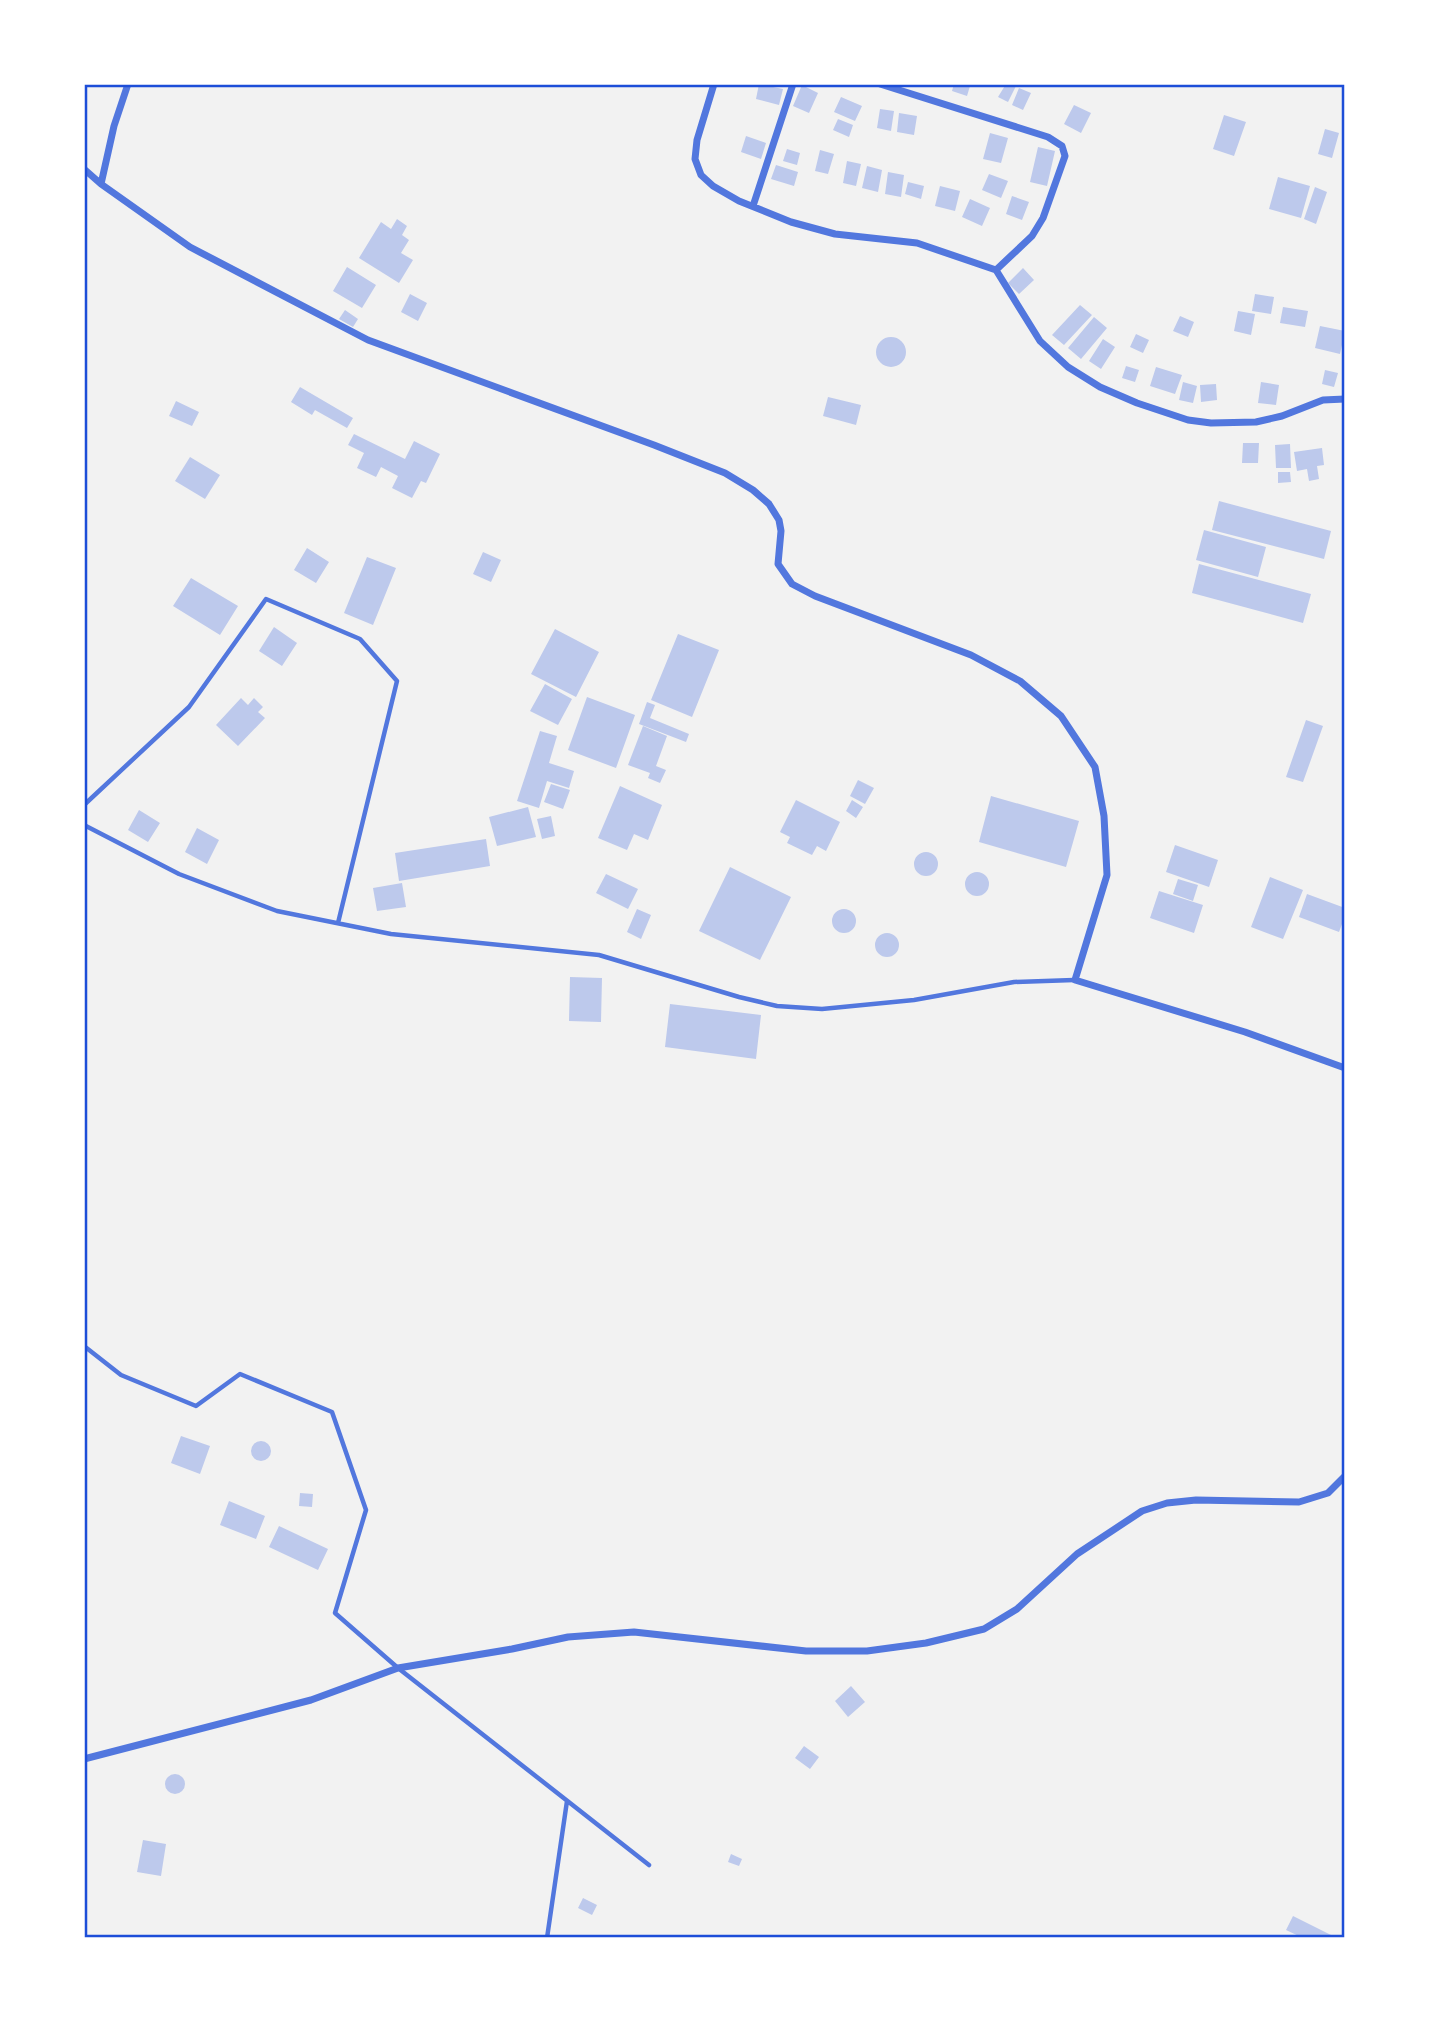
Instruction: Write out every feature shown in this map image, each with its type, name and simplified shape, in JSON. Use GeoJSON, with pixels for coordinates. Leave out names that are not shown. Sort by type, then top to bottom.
{"type":"FeatureCollection","features":[{"type":"Feature","properties":{"kind":"street"},"geometry":{"type":"LineString","coordinates":[[101,184],[114,126],[128,84]]}},
{"type":"Feature","properties":{"kind":"street"},"geometry":{"type":"LineString","coordinates":[[714,84],[697,140],[695,159],[701,175],[713,186],[791,222],[835,234],[917,243],[996,270],[1040,341],[1068,367],[1100,387],[1188,420],[1234,423],[1256,422],[1323,401],[1345,399]]}},
{"type":"Feature","properties":{"kind":"street"},"geometry":{"type":"LineString","coordinates":[[752,206],[793,84]]}},
{"type":"Feature","properties":{"kind":"street"},"geometry":{"type":"LineString","coordinates":[[880,84],[1048,137],[1062,146],[1065,156],[1043,218],[1032,236],[996,270]]}},
{"type":"Feature","properties":{"kind":"street"},"geometry":{"type":"LineString","coordinates":[[84,169],[190,247],[368,340],[725,473],[769,504],[779,520],[781,531],[778,564],[792,584],[816,597],[971,656],[1020,681],[1061,716],[1095,767],[1104,816],[1107,875],[1075,980],[1245,1032],[1345,1068]]}},
{"type":"Feature","properties":{"kind":"street"},"geometry":{"type":"LineString","coordinates":[[84,1759],[312,1700],[398,1668],[568,1637],[634,1632],[806,1651],[867,1651],[926,1643],[984,1629],[1006,1616],[1077,1554],[1142,1511],[1167,1503],[1196,1500],[1299,1502],[1328,1493],[1345,1476]]}},
{"type":"Feature","properties":{"kind":"lane"},"geometry":{"type":"LineString","coordinates":[[84,805],[189,707],[266,599],[360,639],[397,681],[338,923]]}},
{"type":"Feature","properties":{"kind":"lane"},"geometry":{"type":"LineString","coordinates":[[84,825],[179,874],[278,911],[391,934],[598,955],[777,1006],[822,1009],[914,1000],[1014,982],[1075,980]]}},
{"type":"Feature","properties":{"kind":"lane"},"geometry":{"type":"LineString","coordinates":[[84,1346],[121,1375],[196,1406],[240,1374],[332,1412],[366,1510],[335,1613],[398,1668],[649,1865]]}},
{"type":"Feature","properties":{"kind":"lane"},"geometry":{"type":"LineString","coordinates":[[547,1938],[567,1800]]}},
{"type":"Feature","properties":{"kind":"building"},"geometry":{"type":"Polygon","coordinates":[[[759,84],[783,89],[779,105],[756,99],[759,84]]]}},
{"type":"Feature","properties":{"kind":"building"},"geometry":{"type":"Polygon","coordinates":[[[954,84],[970,86],[967,96],[952,91],[954,84]]]}},
{"type":"Feature","properties":{"kind":"building"},"geometry":{"type":"Polygon","coordinates":[[[1006,84],[1016,86],[1008,102],[998,97],[1006,84]]]}},
{"type":"Feature","properties":{"kind":"building"},"geometry":{"type":"Polygon","coordinates":[[[802,85],[818,93],[809,113],[793,106],[802,85]]]}},
{"type":"Feature","properties":{"kind":"building"},"geometry":{"type":"Polygon","coordinates":[[[1019,88],[1031,93],[1023,110],[1012,105],[1019,88]]]}},
{"type":"Feature","properties":{"kind":"building"},"geometry":{"type":"Polygon","coordinates":[[[841,97],[862,106],[855,121],[834,112],[841,97]]]}},
{"type":"Feature","properties":{"kind":"building"},"geometry":{"type":"Polygon","coordinates":[[[1074,105],[1091,113],[1081,133],[1064,124],[1074,105]]]}},
{"type":"Feature","properties":{"kind":"building"},"geometry":{"type":"Polygon","coordinates":[[[880,109],[894,111],[891,131],[877,128],[880,109]]]}},
{"type":"Feature","properties":{"kind":"building"},"geometry":{"type":"Polygon","coordinates":[[[899,113],[917,116],[914,135],[897,132],[899,113]]]}},
{"type":"Feature","properties":{"kind":"building"},"geometry":{"type":"Polygon","coordinates":[[[1224,115],[1246,122],[1234,156],[1213,149],[1224,115]]]}},
{"type":"Feature","properties":{"kind":"building"},"geometry":{"type":"Polygon","coordinates":[[[838,119],[853,125],[849,137],[833,130],[838,119]]]}},
{"type":"Feature","properties":{"kind":"building"},"geometry":{"type":"Polygon","coordinates":[[[1325,129],[1339,133],[1332,158],[1318,154],[1325,129]]]}},
{"type":"Feature","properties":{"kind":"building"},"geometry":{"type":"Polygon","coordinates":[[[990,133],[1008,138],[1001,163],[983,159],[990,133]]]}},
{"type":"Feature","properties":{"kind":"building"},"geometry":{"type":"Polygon","coordinates":[[[746,136],[766,143],[761,159],[741,152],[746,136]]]}},
{"type":"Feature","properties":{"kind":"building"},"geometry":{"type":"Polygon","coordinates":[[[1038,147],[1055,151],[1047,186],[1030,182],[1038,147]]]}},
{"type":"Feature","properties":{"kind":"building"},"geometry":{"type":"Polygon","coordinates":[[[787,149],[800,153],[797,165],[783,161],[787,149]]]}},
{"type":"Feature","properties":{"kind":"building"},"geometry":{"type":"Polygon","coordinates":[[[820,150],[834,154],[828,174],[815,171],[820,150]]]}},
{"type":"Feature","properties":{"kind":"building"},"geometry":{"type":"Polygon","coordinates":[[[847,161],[861,164],[856,186],[843,183],[847,161]]]}},
{"type":"Feature","properties":{"kind":"building"},"geometry":{"type":"Polygon","coordinates":[[[776,165],[798,172],[794,186],[771,179],[776,165]]]}},
{"type":"Feature","properties":{"kind":"building"},"geometry":{"type":"Polygon","coordinates":[[[867,166],[882,170],[878,192],[862,188],[867,166]]]}},
{"type":"Feature","properties":{"kind":"building"},"geometry":{"type":"Polygon","coordinates":[[[888,172],[904,175],[901,197],[885,194],[888,172]]]}},
{"type":"Feature","properties":{"kind":"building"},"geometry":{"type":"Polygon","coordinates":[[[989,174],[1008,181],[1001,198],[982,190],[989,174]]]}},
{"type":"Feature","properties":{"kind":"building"},"geometry":{"type":"Polygon","coordinates":[[[1278,177],[1310,186],[1301,218],[1269,209],[1278,177]]]}},
{"type":"Feature","properties":{"kind":"building"},"geometry":{"type":"Polygon","coordinates":[[[908,182],[924,186],[921,199],[905,194],[908,182]]]}},
{"type":"Feature","properties":{"kind":"building"},"geometry":{"type":"Polygon","coordinates":[[[940,186],[960,191],[955,211],[935,206],[940,186]]]}},
{"type":"Feature","properties":{"kind":"building"},"geometry":{"type":"Polygon","coordinates":[[[1315,187],[1327,192],[1316,224],[1304,219],[1315,187]]]}},
{"type":"Feature","properties":{"kind":"building"},"geometry":{"type":"Polygon","coordinates":[[[1012,196],[1029,202],[1022,220],[1006,214],[1012,196]]]}},
{"type":"Feature","properties":{"kind":"building"},"geometry":{"type":"Polygon","coordinates":[[[970,199],[990,208],[982,226],[962,217],[970,199]]]}},
{"type":"Feature","properties":{"kind":"building"},"geometry":{"type":"Polygon","coordinates":[[[397,219],[407,226],[402,235],[409,240],[401,253],[413,260],[399,283],[359,258],[381,222],[391,229],[397,219]]]}},
{"type":"Feature","properties":{"kind":"building"},"geometry":{"type":"Polygon","coordinates":[[[347,267],[376,285],[362,308],[333,291],[347,267]]]}},
{"type":"Feature","properties":{"kind":"building"},"geometry":{"type":"Polygon","coordinates":[[[1023,268],[1034,280],[1019,294],[1008,283],[1023,268]]]}},
{"type":"Feature","properties":{"kind":"building"},"geometry":{"type":"Polygon","coordinates":[[[410,294],[427,303],[418,321],[401,312],[410,294]]]}},
{"type":"Feature","properties":{"kind":"building"},"geometry":{"type":"Polygon","coordinates":[[[1255,294],[1274,297],[1271,314],[1252,311],[1255,294]]]}},
{"type":"Feature","properties":{"kind":"building"},"geometry":{"type":"Polygon","coordinates":[[[1080,305],[1092,315],[1064,345],[1052,335],[1080,305]]]}},
{"type":"Feature","properties":{"kind":"building"},"geometry":{"type":"Polygon","coordinates":[[[1283,307],[1308,311],[1305,327],[1280,323],[1283,307]]]}},
{"type":"Feature","properties":{"kind":"building"},"geometry":{"type":"Polygon","coordinates":[[[345,310],[358,319],[353,327],[339,319],[345,310]]]}},
{"type":"Feature","properties":{"kind":"building"},"geometry":{"type":"Polygon","coordinates":[[[1238,311],[1255,314],[1251,335],[1234,331],[1238,311]]]}},
{"type":"Feature","properties":{"kind":"building"},"geometry":{"type":"Polygon","coordinates":[[[1180,316],[1194,322],[1188,337],[1173,331],[1180,316]]]}},
{"type":"Feature","properties":{"kind":"building"},"geometry":{"type":"Polygon","coordinates":[[[1094,317],[1107,328],[1081,359],[1068,348],[1094,317]]]}},
{"type":"Feature","properties":{"kind":"building"},"geometry":{"type":"Polygon","coordinates":[[[1320,326],[1345,331],[1340,354],[1315,348],[1320,326]]]}},
{"type":"Feature","properties":{"kind":"building"},"geometry":{"type":"Polygon","coordinates":[[[1136,334],[1149,340],[1143,353],[1130,347],[1136,334]]]}},
{"type":"Feature","properties":{"kind":"building"},"geometry":{"type":"Polygon","coordinates":[[[891,337],[902,341],[906,352],[902,363],[891,367],[880,363],[876,352],[880,341],[891,337]]]}},
{"type":"Feature","properties":{"kind":"building"},"geometry":{"type":"Polygon","coordinates":[[[1103,339],[1115,347],[1101,369],[1089,361],[1103,339]]]}},
{"type":"Feature","properties":{"kind":"building"},"geometry":{"type":"Polygon","coordinates":[[[1126,366],[1139,370],[1135,382],[1122,378],[1126,366]]]}},
{"type":"Feature","properties":{"kind":"building"},"geometry":{"type":"Polygon","coordinates":[[[1156,367],[1182,375],[1175,394],[1150,386],[1156,367]]]}},
{"type":"Feature","properties":{"kind":"building"},"geometry":{"type":"Polygon","coordinates":[[[1325,370],[1338,373],[1334,387],[1322,384],[1325,370]]]}},
{"type":"Feature","properties":{"kind":"building"},"geometry":{"type":"Polygon","coordinates":[[[1183,382],[1197,386],[1193,403],[1179,400],[1183,382]]]}},
{"type":"Feature","properties":{"kind":"building"},"geometry":{"type":"Polygon","coordinates":[[[1261,382],[1279,385],[1276,405],[1258,403],[1261,382]]]}},
{"type":"Feature","properties":{"kind":"building"},"geometry":{"type":"Polygon","coordinates":[[[1216,384],[1217,400],[1201,402],[1200,385],[1216,384]]]}},
{"type":"Feature","properties":{"kind":"building"},"geometry":{"type":"Polygon","coordinates":[[[300,387],[353,418],[347,428],[315,410],[312,415],[291,402],[300,387]]]}},
{"type":"Feature","properties":{"kind":"building"},"geometry":{"type":"Polygon","coordinates":[[[828,397],[861,405],[856,425],[823,416],[828,397]]]}},
{"type":"Feature","properties":{"kind":"building"},"geometry":{"type":"Polygon","coordinates":[[[176,401],[199,412],[192,426],[169,416],[176,401]]]}},
{"type":"Feature","properties":{"kind":"building"},"geometry":{"type":"Polygon","coordinates":[[[354,434],[405,459],[414,441],[440,454],[426,483],[421,481],[412,498],[392,488],[398,476],[381,467],[376,477],[357,468],[364,453],[348,445],[354,434]]]}},
{"type":"Feature","properties":{"kind":"building"},"geometry":{"type":"Polygon","coordinates":[[[1243,443],[1259,443],[1258,463],[1242,463],[1243,443]]]}},
{"type":"Feature","properties":{"kind":"building"},"geometry":{"type":"Polygon","coordinates":[[[1290,444],[1291,468],[1276,468],[1275,445],[1290,444]]]}},
{"type":"Feature","properties":{"kind":"building"},"geometry":{"type":"Polygon","coordinates":[[[1322,448],[1324,465],[1317,466],[1319,479],[1309,481],[1307,469],[1297,471],[1294,452],[1322,448]]]}},
{"type":"Feature","properties":{"kind":"building"},"geometry":{"type":"Polygon","coordinates":[[[190,457],[220,475],[205,499],[175,481],[190,457]]]}},
{"type":"Feature","properties":{"kind":"building"},"geometry":{"type":"Polygon","coordinates":[[[1278,472],[1290,472],[1291,482],[1278,483],[1278,472]]]}},
{"type":"Feature","properties":{"kind":"building"},"geometry":{"type":"Polygon","coordinates":[[[1219,501],[1331,531],[1324,559],[1212,530],[1219,501]]]}},
{"type":"Feature","properties":{"kind":"building"},"geometry":{"type":"Polygon","coordinates":[[[1204,530],[1266,547],[1258,577],[1196,560],[1204,530]]]}},
{"type":"Feature","properties":{"kind":"building"},"geometry":{"type":"Polygon","coordinates":[[[307,548],[329,562],[316,583],[294,570],[307,548]]]}},
{"type":"Feature","properties":{"kind":"building"},"geometry":{"type":"Polygon","coordinates":[[[483,552],[501,560],[491,582],[473,574],[483,552]]]}},
{"type":"Feature","properties":{"kind":"building"},"geometry":{"type":"Polygon","coordinates":[[[367,557],[396,568],[373,625],[344,613],[367,557]]]}},
{"type":"Feature","properties":{"kind":"building"},"geometry":{"type":"Polygon","coordinates":[[[1199,564],[1311,594],[1303,623],[1192,593],[1199,564]]]}},
{"type":"Feature","properties":{"kind":"building"},"geometry":{"type":"Polygon","coordinates":[[[191,578],[238,606],[220,635],[173,606],[191,578]]]}},
{"type":"Feature","properties":{"kind":"building"},"geometry":{"type":"Polygon","coordinates":[[[274,627],[297,643],[282,666],[259,651],[274,627]]]}},
{"type":"Feature","properties":{"kind":"building"},"geometry":{"type":"Polygon","coordinates":[[[555,629],[599,652],[576,697],[531,674],[555,629]]]}},
{"type":"Feature","properties":{"kind":"building"},"geometry":{"type":"Polygon","coordinates":[[[678,634],[719,650],[692,717],[651,700],[678,634]]]}},
{"type":"Feature","properties":{"kind":"building"},"geometry":{"type":"Polygon","coordinates":[[[545,684],[572,699],[558,725],[530,711],[545,684]]]}},
{"type":"Feature","properties":{"kind":"building"},"geometry":{"type":"Polygon","coordinates":[[[587,697],[635,715],[616,768],[568,750],[587,697]]]}},
{"type":"Feature","properties":{"kind":"building"},"geometry":{"type":"Polygon","coordinates":[[[241,698],[248,705],[254,698],[263,707],[258,712],[265,718],[238,746],[216,725],[241,698]]]}},
{"type":"Feature","properties":{"kind":"building"},"geometry":{"type":"Polygon","coordinates":[[[647,702],[655,705],[650,718],[689,734],[686,742],[639,724],[647,702]]]}},
{"type":"Feature","properties":{"kind":"building"},"geometry":{"type":"Polygon","coordinates":[[[1306,720],[1323,726],[1303,782],[1286,777],[1306,720]]]}},
{"type":"Feature","properties":{"kind":"building"},"geometry":{"type":"Polygon","coordinates":[[[643,726],[667,736],[656,766],[666,770],[660,783],[648,778],[650,773],[628,765],[643,726]]]}},
{"type":"Feature","properties":{"kind":"building"},"geometry":{"type":"Polygon","coordinates":[[[540,731],[557,736],[549,763],[574,771],[569,788],[547,781],[539,808],[517,801],[540,731]]]}},
{"type":"Feature","properties":{"kind":"building"},"geometry":{"type":"Polygon","coordinates":[[[858,780],[874,788],[865,804],[850,796],[858,780]]]}},
{"type":"Feature","properties":{"kind":"building"},"geometry":{"type":"Polygon","coordinates":[[[551,784],[570,790],[563,809],[544,802],[551,784]]]}},
{"type":"Feature","properties":{"kind":"building"},"geometry":{"type":"Polygon","coordinates":[[[620,786],[662,805],[648,840],[634,834],[627,850],[598,838],[620,786]]]}},
{"type":"Feature","properties":{"kind":"building"},"geometry":{"type":"Polygon","coordinates":[[[991,796],[1079,821],[1066,867],[979,842],[991,796]]]}},
{"type":"Feature","properties":{"kind":"building"},"geometry":{"type":"Polygon","coordinates":[[[796,800],[840,822],[826,851],[817,846],[812,855],[787,843],[790,837],[780,832],[796,800]]]}},
{"type":"Feature","properties":{"kind":"building"},"geometry":{"type":"Polygon","coordinates":[[[852,800],[863,807],[856,818],[846,811],[852,800]]]}},
{"type":"Feature","properties":{"kind":"building"},"geometry":{"type":"Polygon","coordinates":[[[528,807],[536,837],[497,846],[489,817],[528,807]]]}},
{"type":"Feature","properties":{"kind":"building"},"geometry":{"type":"Polygon","coordinates":[[[139,810],[160,823],[148,842],[128,830],[139,810]]]}},
{"type":"Feature","properties":{"kind":"building"},"geometry":{"type":"Polygon","coordinates":[[[551,816],[555,836],[542,839],[537,819],[551,816]]]}},
{"type":"Feature","properties":{"kind":"building"},"geometry":{"type":"Polygon","coordinates":[[[197,828],[219,840],[207,864],[185,852],[197,828]]]}},
{"type":"Feature","properties":{"kind":"building"},"geometry":{"type":"Polygon","coordinates":[[[486,839],[490,866],[399,881],[395,853],[486,839]]]}},
{"type":"Feature","properties":{"kind":"building"},"geometry":{"type":"Polygon","coordinates":[[[1175,845],[1218,860],[1209,887],[1166,872],[1175,845]]]}},
{"type":"Feature","properties":{"kind":"building"},"geometry":{"type":"Polygon","coordinates":[[[926,852],[935,855],[938,864],[935,873],[926,876],[917,873],[914,864],[917,855],[926,852]]]}},
{"type":"Feature","properties":{"kind":"building"},"geometry":{"type":"Polygon","coordinates":[[[730,867],[791,897],[760,960],[699,931],[730,867]]]}},
{"type":"Feature","properties":{"kind":"building"},"geometry":{"type":"Polygon","coordinates":[[[977,872],[986,875],[989,884],[986,893],[977,896],[968,893],[965,884],[968,875],[977,872]]]}},
{"type":"Feature","properties":{"kind":"building"},"geometry":{"type":"Polygon","coordinates":[[[606,874],[638,889],[628,909],[596,893],[606,874]]]}},
{"type":"Feature","properties":{"kind":"building"},"geometry":{"type":"Polygon","coordinates":[[[1270,877],[1303,890],[1283,939],[1251,927],[1270,877]]]}},
{"type":"Feature","properties":{"kind":"building"},"geometry":{"type":"Polygon","coordinates":[[[1178,879],[1198,885],[1193,901],[1173,894],[1178,879]]]}},
{"type":"Feature","properties":{"kind":"building"},"geometry":{"type":"Polygon","coordinates":[[[402,883],[406,907],[377,911],[373,888],[402,883]]]}},
{"type":"Feature","properties":{"kind":"building"},"geometry":{"type":"Polygon","coordinates":[[[1159,891],[1203,905],[1194,933],[1150,918],[1159,891]]]}},
{"type":"Feature","properties":{"kind":"building"},"geometry":{"type":"Polygon","coordinates":[[[1307,894],[1345,908],[1339,932],[1299,917],[1307,894]]]}},
{"type":"Feature","properties":{"kind":"building"},"geometry":{"type":"Polygon","coordinates":[[[637,909],[651,915],[641,939],[627,932],[637,909]]]}},
{"type":"Feature","properties":{"kind":"building"},"geometry":{"type":"Polygon","coordinates":[[[844,909],[853,912],[856,921],[853,930],[844,933],[835,930],[832,921],[835,912],[844,909]]]}},
{"type":"Feature","properties":{"kind":"building"},"geometry":{"type":"Polygon","coordinates":[[[887,933],[896,936],[899,945],[896,954],[887,957],[878,954],[875,945],[878,936],[887,933]]]}},
{"type":"Feature","properties":{"kind":"building"},"geometry":{"type":"Polygon","coordinates":[[[570,977],[602,978],[601,1022],[569,1021],[570,977]]]}},
{"type":"Feature","properties":{"kind":"building"},"geometry":{"type":"Polygon","coordinates":[[[670,1004],[761,1015],[756,1059],[665,1047],[670,1004]]]}},
{"type":"Feature","properties":{"kind":"building"},"geometry":{"type":"Polygon","coordinates":[[[181,1436],[210,1446],[200,1474],[171,1463],[181,1436]]]}},
{"type":"Feature","properties":{"kind":"building"},"geometry":{"type":"Polygon","coordinates":[[[261,1441],[268,1444],[271,1451],[268,1458],[261,1461],[254,1458],[251,1451],[254,1444],[261,1441]]]}},
{"type":"Feature","properties":{"kind":"building"},"geometry":{"type":"Polygon","coordinates":[[[300,1493],[313,1494],[312,1507],[299,1506],[300,1493]]]}},
{"type":"Feature","properties":{"kind":"building"},"geometry":{"type":"Polygon","coordinates":[[[229,1501],[265,1516],[256,1539],[220,1525],[229,1501]]]}},
{"type":"Feature","properties":{"kind":"building"},"geometry":{"type":"Polygon","coordinates":[[[279,1526],[328,1549],[318,1570],[269,1547],[279,1526]]]}},
{"type":"Feature","properties":{"kind":"building"},"geometry":{"type":"Polygon","coordinates":[[[851,1686],[865,1702],[848,1717],[835,1701],[851,1686]]]}},
{"type":"Feature","properties":{"kind":"building"},"geometry":{"type":"Polygon","coordinates":[[[804,1746],[819,1757],[810,1769],[795,1758],[804,1746]]]}},
{"type":"Feature","properties":{"kind":"building"},"geometry":{"type":"Polygon","coordinates":[[[175,1774],[182,1777],[185,1784],[182,1791],[175,1794],[168,1791],[165,1784],[168,1777],[175,1774]]]}},
{"type":"Feature","properties":{"kind":"building"},"geometry":{"type":"Polygon","coordinates":[[[143,1840],[166,1844],[161,1876],[137,1872],[143,1840]]]}},
{"type":"Feature","properties":{"kind":"building"},"geometry":{"type":"Polygon","coordinates":[[[731,1854],[742,1859],[739,1866],[728,1862],[731,1854]]]}},
{"type":"Feature","properties":{"kind":"building"},"geometry":{"type":"Polygon","coordinates":[[[583,1898],[597,1905],[592,1915],[578,1908],[583,1898]]]}},
{"type":"Feature","properties":{"kind":"building"},"geometry":{"type":"Polygon","coordinates":[[[1293,1916],[1337,1938],[1303,1938],[1286,1930],[1293,1916]]]}}]}
